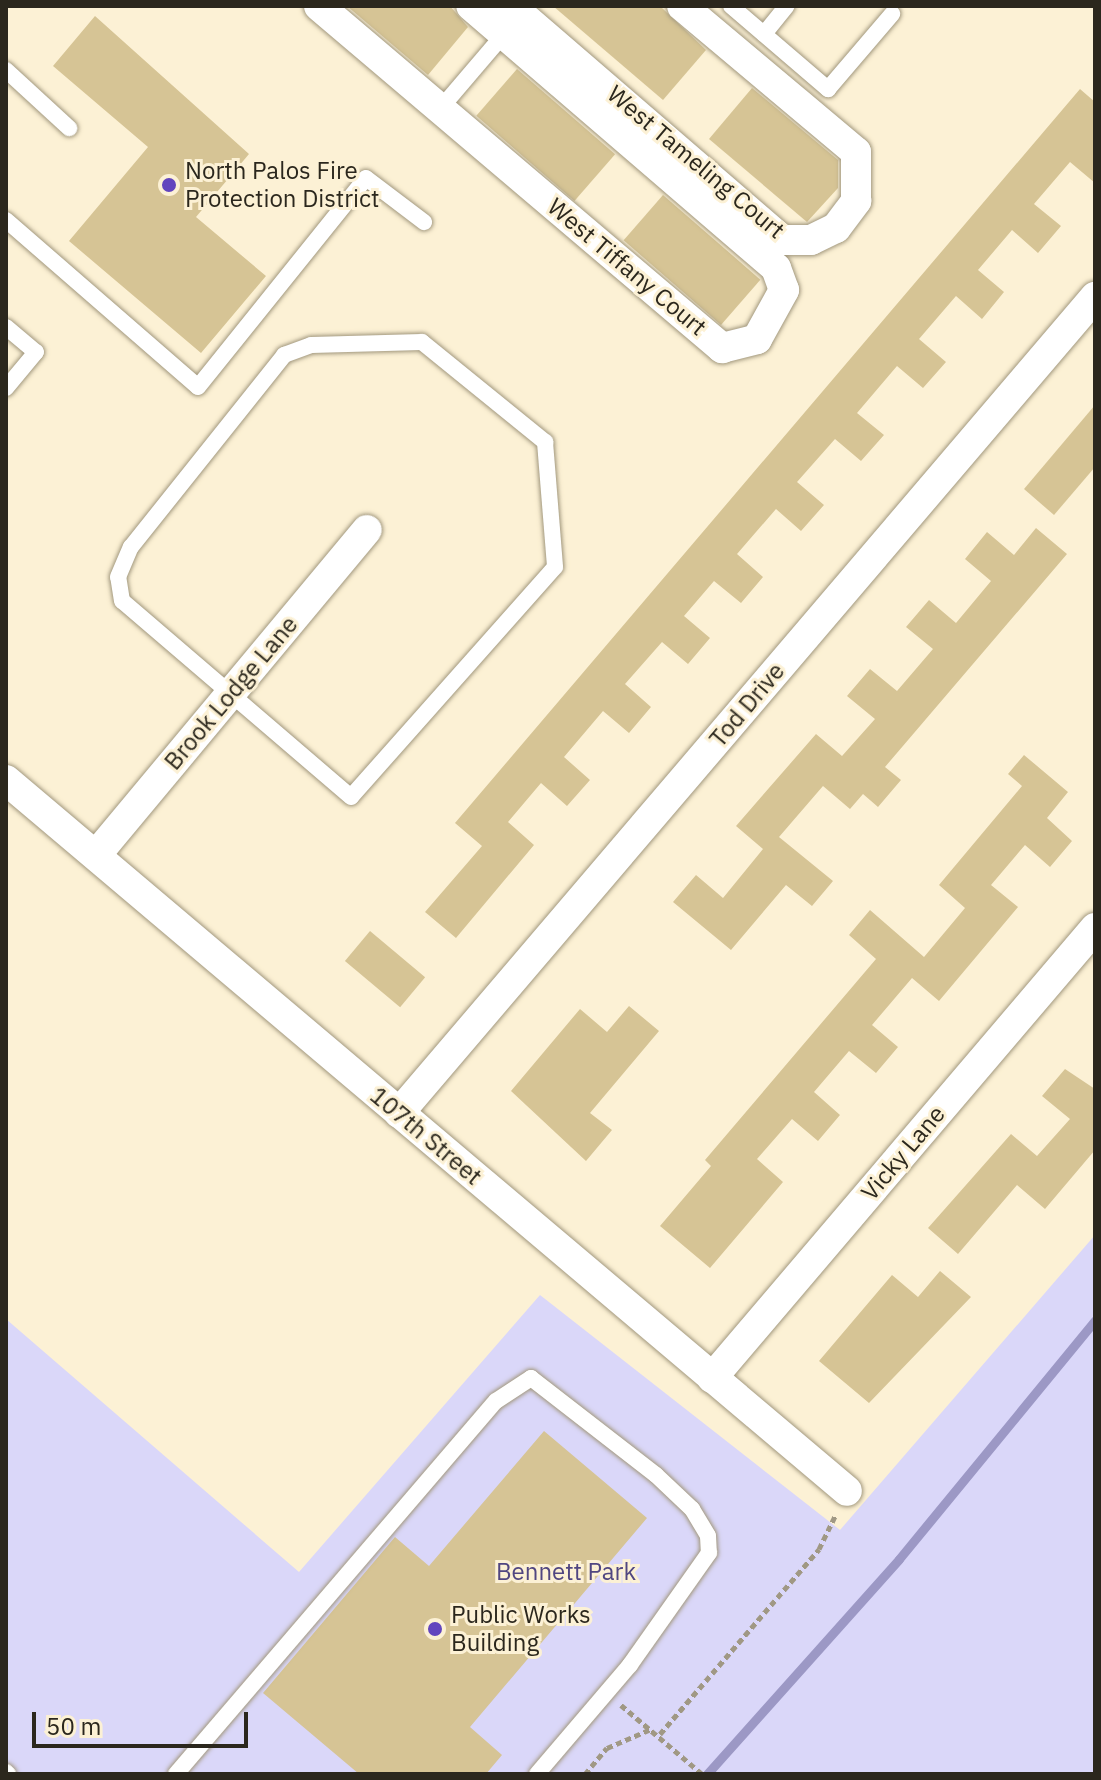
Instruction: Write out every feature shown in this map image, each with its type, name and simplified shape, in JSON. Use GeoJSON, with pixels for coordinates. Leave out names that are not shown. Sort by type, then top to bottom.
{"type":"FeatureCollection","features":[{"type":"Feature","properties":{"kind":"street","name":"West Tiffany Court"},"geometry":{"type":"LineString","coordinates":[[319,6],[722,348],[757,339],[784,290],[776,268],[520,16],[471,6]]}},
{"type":"Feature","properties":{"kind":"street","name":"West Tameling Court"},"geometry":{"type":"LineString","coordinates":[[520,16],[782,240],[811,240],[836,228],[858,192],[856,152],[682,6]]}},
{"type":"Feature","properties":{"kind":"street","name":"Tod Drive"},"geometry":{"type":"LineString","coordinates":[[399,1113],[1095,297]]}},
{"type":"Feature","properties":{"kind":"street","name":"Brook Lodge Lane"},"geometry":{"type":"LineString","coordinates":[[96,855],[367,530]]}},
{"type":"Feature","properties":{"kind":"street","name":"107th Street"},"geometry":{"type":"LineString","coordinates":[[6,780],[847,1491]]}},
{"type":"Feature","properties":{"kind":"street","name":"Vicky Lane"},"geometry":{"type":"LineString","coordinates":[[712,1378],[1095,928]]}},
{"type":"Feature","properties":{"kind":"lane"},"geometry":{"type":"LineString","coordinates":[[731,6],[828,89],[892,14]]}},
{"type":"Feature","properties":{"kind":"lane"},"geometry":{"type":"LineString","coordinates":[[764,34],[787,6]]}},
{"type":"Feature","properties":{"kind":"lane"},"geometry":{"type":"LineString","coordinates":[[440,109],[520,16]]}},
{"type":"Feature","properties":{"kind":"lane"},"geometry":{"type":"LineString","coordinates":[[6,70],[69,128]]}},
{"type":"Feature","properties":{"kind":"lane"},"geometry":{"type":"LineString","coordinates":[[6,220],[198,387],[366,178],[424,222]]}},
{"type":"Feature","properties":{"kind":"lane"},"geometry":{"type":"LineString","coordinates":[[6,327],[36,352],[6,388]]}},
{"type":"Feature","properties":{"kind":"lane"},"geometry":{"type":"LineString","coordinates":[[422,342],[536,430],[548,459],[555,567],[359,795],[339,792],[229,696],[122,601],[118,577],[131,547],[284,355],[311,345],[422,342]]}},
{"type":"Feature","properties":{"kind":"lane"},"geometry":{"type":"LineString","coordinates":[[176,1774],[496,1401],[531,1378],[656,1475],[692,1509],[708,1536],[709,1553],[606,1694],[537,1774]]}},
{"type":"Feature","properties":{"kind":"path"},"geometry":{"type":"LineString","coordinates":[[660,1734],[819,1549],[847,1491]]}},
{"type":"Feature","properties":{"kind":"path"},"geometry":{"type":"LineString","coordinates":[[606,1694],[660,1734],[702,1774]]}},
{"type":"Feature","properties":{"kind":"path"},"geometry":{"type":"LineString","coordinates":[[585,1774],[607,1748],[652,1728]]}},
{"type":"Feature","properties":{"kind":"green space","name":"Bennett Park"},"geometry":{"type":"Polygon","coordinates":[[[1095,1235],[1095,1774],[6,1774],[6,1319],[299,1572],[540,1295],[840,1530],[1095,1235]]]}},
{"type":"Feature","properties":{"kind":"building"},"geometry":{"type":"Polygon","coordinates":[[[347,6],[450,6],[468,27],[428,75],[347,6]]]}},
{"type":"Feature","properties":{"kind":"building"},"geometry":{"type":"Polygon","coordinates":[[[553,6],[660,6],[706,50],[663,100],[553,6]]]}},
{"type":"Feature","properties":{"kind":"building","name":"North Palos Fire Protection District"},"geometry":{"type":"Polygon","coordinates":[[[95,16],[249,154],[196,217],[266,276],[201,353],[69,241],[148,147],[53,66],[95,16]]]}},
{"type":"Feature","properties":{"kind":"building"},"geometry":{"type":"Polygon","coordinates":[[[517,69],[615,154],[574,201],[476,116],[517,69]]]}},
{"type":"Feature","properties":{"kind":"building"},"geometry":{"type":"Polygon","coordinates":[[[752,88],[838,160],[838,188],[807,222],[709,139],[752,88]]]}},
{"type":"Feature","properties":{"kind":"building"},"geometry":{"type":"Polygon","coordinates":[[[1080,89],[1095,102],[1095,183],[1070,162],[1034,204],[1061,226],[1038,253],[1012,230],[978,270],[1004,292],[982,319],[956,296],[919,339],[946,362],[923,388],[897,366],[857,413],[884,435],[861,461],[835,439],[797,482],[824,505],[801,531],[776,509],[737,554],[763,577],[741,603],[714,581],[684,616],[710,638],[688,664],[662,642],[625,684],[651,707],[629,733],[603,711],[564,757],[590,780],[567,806],[541,783],[508,822],[534,845],[456,938],[425,912],[482,846],[455,823],[1080,89]]]}},
{"type":"Feature","properties":{"kind":"building"},"geometry":{"type":"Polygon","coordinates":[[[663,195],[760,280],[721,325],[624,240],[663,195]]]}},
{"type":"Feature","properties":{"kind":"building"},"geometry":{"type":"Polygon","coordinates":[[[1095,405],[1095,467],[1054,515],[1024,489],[1095,405]]]}},
{"type":"Feature","properties":{"kind":"building"},"geometry":{"type":"Polygon","coordinates":[[[1036,528],[1067,554],[885,767],[901,780],[878,807],[863,794],[850,809],[823,786],[779,837],[833,881],[812,906],[786,885],[731,950],[673,902],[696,875],[723,898],[763,849],[736,826],[816,734],[842,756],[875,719],[847,696],[870,669],[897,691],[933,649],[906,627],[929,600],[956,623],[991,581],[965,559],[987,532],[1014,555],[1036,528]]]}},
{"type":"Feature","properties":{"kind":"building"},"geometry":{"type":"Polygon","coordinates":[[[1024,755],[1068,792],[1047,818],[1072,841],[1050,867],[1025,845],[991,885],[1018,907],[939,1001],[912,978],[872,1025],[898,1047],[876,1073],[849,1051],[814,1092],[840,1115],[818,1141],[792,1119],[757,1159],[783,1182],[710,1268],[660,1226],[711,1166],[705,1160],[876,959],[849,935],[870,910],[924,957],[965,908],[939,885],[1022,786],[1008,774],[1024,755]]]}},
{"type":"Feature","properties":{"kind":"building"},"geometry":{"type":"Polygon","coordinates":[[[370,931],[425,977],[400,1007],[345,961],[370,931]]]}},
{"type":"Feature","properties":{"kind":"building"},"geometry":{"type":"Polygon","coordinates":[[[629,1006],[659,1031],[590,1113],[612,1130],[586,1161],[511,1091],[580,1009],[607,1032],[629,1006]]]}},
{"type":"Feature","properties":{"kind":"building"},"geometry":{"type":"Polygon","coordinates":[[[1065,1069],[1095,1089],[1095,1150],[1045,1209],[1017,1185],[958,1254],[928,1228],[1011,1134],[1037,1156],[1070,1119],[1042,1096],[1065,1069]]]}},
{"type":"Feature","properties":{"kind":"building"},"geometry":{"type":"Polygon","coordinates":[[[940,1271],[971,1297],[869,1403],[819,1361],[892,1275],[918,1297],[940,1271]]]}},
{"type":"Feature","properties":{"kind":"building","name":"Public Works Building"},"geometry":{"type":"Polygon","coordinates":[[[544,1431],[647,1518],[470,1727],[502,1755],[486,1774],[359,1774],[263,1693],[395,1537],[429,1566],[544,1431]]]}},
{"type":"Feature","properties":{"kind":"waterway"},"geometry":{"type":"LineString","coordinates":[[707,1774],[899,1559],[1095,1320]]}},
{"type":"Feature","properties":{"kind":"place","name":"North Palos Fire Protection District"},"geometry":{"type":"Point","coordinates":[169,185]}},
{"type":"Feature","properties":{"kind":"place","name":"Public Works Building"},"geometry":{"type":"Point","coordinates":[435,1629]}}]}
